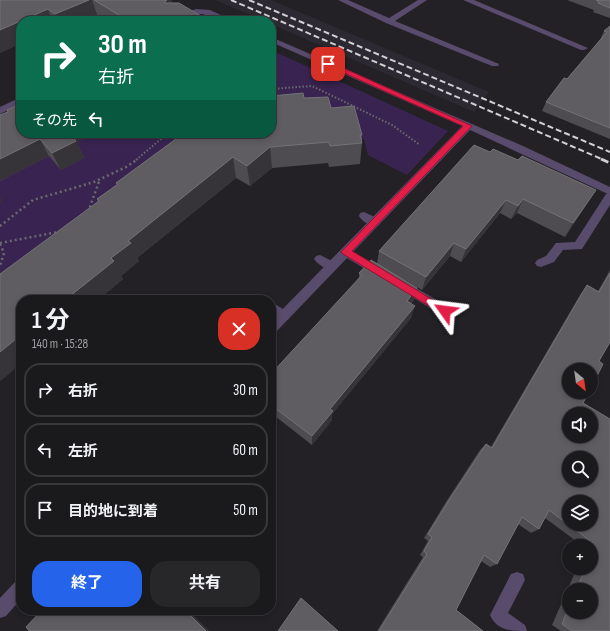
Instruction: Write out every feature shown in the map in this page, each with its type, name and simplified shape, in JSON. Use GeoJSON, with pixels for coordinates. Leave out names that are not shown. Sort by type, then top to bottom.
{"type":"FeatureCollection","features":[{"type":"Feature","properties":{"kind":"street"},"geometry":{"type":"LineString","coordinates":[[342,0],[389,21],[495,64]]}},
{"type":"Feature","properties":{"kind":"street"},"geometry":{"type":"LineString","coordinates":[[389,21],[423,0]]}},
{"type":"Feature","properties":{"kind":"street"},"geometry":{"type":"LineString","coordinates":[[467,0],[584,48]]}},
{"type":"Feature","properties":{"kind":"street"},"geometry":{"type":"LineString","coordinates":[[184,16],[197,10],[208,11],[219,16]]}},
{"type":"Feature","properties":{"kind":"street"},"geometry":{"type":"LineString","coordinates":[[276,41],[520,148],[610,191]]}},
{"type":"Feature","properties":{"kind":"street"},"geometry":{"type":"LineString","coordinates":[[0,111],[16,103]]}},
{"type":"Feature","properties":{"kind":"street"},"geometry":{"type":"LineString","coordinates":[[276,324],[468,126]]}},
{"type":"Feature","properties":{"kind":"street"},"geometry":{"type":"LineString","coordinates":[[541,263],[550,259],[560,246],[578,246],[610,197]]}},
{"type":"Feature","properties":{"kind":"street"},"geometry":{"type":"LineString","coordinates":[[364,216],[375,222]]}},
{"type":"Feature","properties":{"kind":"street"},"geometry":{"type":"LineString","coordinates":[[346,252],[445,311]]}},
{"type":"Feature","properties":{"kind":"street"},"geometry":{"type":"LineString","coordinates":[[320,259],[332,266]]}},
{"type":"Feature","properties":{"kind":"street"},"geometry":{"type":"LineString","coordinates":[[276,310],[284,316]]}},
{"type":"Feature","properties":{"kind":"street"},"geometry":{"type":"LineString","coordinates":[[517,580],[498,614],[519,631]]}},
{"type":"Feature","properties":{"kind":"street"},"geometry":{"type":"LineString","coordinates":[[0,610],[16,593]]}},
{"type":"Feature","properties":{"kind":"path"},"geometry":{"type":"LineString","coordinates":[[276,89],[312,86],[392,125],[437,158]]}},
{"type":"Feature","properties":{"kind":"path"},"geometry":{"type":"LineString","coordinates":[[0,226],[33,200],[100,179],[126,167],[141,157],[162,138]]}},
{"type":"Feature","properties":{"kind":"path"},"geometry":{"type":"LineString","coordinates":[[87,214],[100,179]]}},
{"type":"Feature","properties":{"kind":"path"},"geometry":{"type":"LineString","coordinates":[[0,266],[4,253],[0,244],[61,232]]}},
{"type":"Feature","properties":{"kind":"shaded area"},"geometry":{"type":"Polygon","coordinates":[[[215,0],[271,0],[489,92],[474,112],[276,26],[276,16],[252,16],[215,0]]]}},
{"type":"Feature","properties":{"kind":"shaded area"},"geometry":{"type":"Polygon","coordinates":[[[276,52],[448,131],[407,175],[368,155],[364,139],[356,140],[276,118],[276,52]]]}},
{"type":"Feature","properties":{"kind":"shaded area"},"geometry":{"type":"Polygon","coordinates":[[[83,138],[197,138],[0,295],[0,203],[2,201],[0,199],[0,159],[56,153],[53,161],[61,170],[84,158],[78,151],[68,146],[83,138]]]}},
{"type":"Feature","properties":{"kind":"building"},"geometry":{"type":"Polygon","coordinates":[[[0,0],[89,0],[55,14],[48,9],[32,16],[16,16],[16,23],[0,30],[0,0]]]}},
{"type":"Feature","properties":{"kind":"building"},"geometry":{"type":"Polygon","coordinates":[[[94,0],[167,0],[165,3],[179,3],[201,16],[121,16],[94,0]]]}},
{"type":"Feature","properties":{"kind":"building"},"geometry":{"type":"Polygon","coordinates":[[[596,0],[610,0],[610,8],[598,3],[599,1],[596,0]]]}},
{"type":"Feature","properties":{"kind":"building"},"geometry":{"type":"Polygon","coordinates":[[[610,26],[610,128],[546,102],[564,78],[567,79],[607,32],[604,31],[610,26]]]}},
{"type":"Feature","properties":{"kind":"building"},"geometry":{"type":"Polygon","coordinates":[[[303,93],[304,98],[328,97],[331,108],[354,106],[362,135],[360,135],[362,143],[330,146],[329,142],[270,147],[247,166],[233,157],[128,241],[131,243],[111,258],[114,261],[71,295],[16,295],[16,339],[0,352],[0,274],[99,201],[97,199],[118,184],[116,183],[177,138],[276,138],[276,96],[303,93]]]}},
{"type":"Feature","properties":{"kind":"building"},"geometry":{"type":"Polygon","coordinates":[[[16,106],[16,138],[73,138],[76,141],[52,153],[40,139],[0,159],[0,115],[8,112],[7,110],[16,106]]]}},
{"type":"Feature","properties":{"kind":"building"},"geometry":{"type":"Polygon","coordinates":[[[474,145],[490,152],[493,149],[518,160],[522,156],[596,190],[573,223],[523,199],[518,206],[506,200],[466,249],[454,243],[426,277],[379,251],[474,145]]]}},
{"type":"Feature","properties":{"kind":"building"},"geometry":{"type":"Polygon","coordinates":[[[371,260],[417,288],[407,301],[415,306],[330,409],[333,411],[312,436],[276,409],[276,369],[362,275],[359,273],[371,260]]]}},
{"type":"Feature","properties":{"kind":"building"},"geometry":{"type":"Polygon","coordinates":[[[610,273],[610,342],[599,361],[603,364],[598,374],[598,363],[562,363],[562,399],[585,399],[583,403],[590,407],[562,407],[562,443],[598,443],[598,412],[610,419],[610,631],[572,631],[562,624],[564,619],[598,619],[598,583],[579,583],[583,575],[598,575],[598,539],[588,539],[577,531],[598,531],[598,495],[562,495],[562,520],[549,510],[539,529],[522,517],[497,564],[484,555],[456,610],[483,631],[379,631],[427,554],[424,551],[432,537],[428,534],[486,444],[492,448],[587,285],[599,292],[610,273]]]}},
{"type":"Feature","properties":{"kind":"building"},"geometry":{"type":"Polygon","coordinates":[[[301,598],[338,631],[278,631],[301,598]]]}},
{"type":"Feature","properties":{"kind":"building"},"geometry":{"type":"Polygon","coordinates":[[[37,615],[190,615],[206,631],[29,631],[26,627],[37,615]]]}},
{"type":"Feature","properties":{"kind":"railway"},"geometry":{"type":"LineString","coordinates":[[231,0],[268,16]]}},
{"type":"Feature","properties":{"kind":"railway"},"geometry":{"type":"LineString","coordinates":[[249,0],[610,152]]}},
{"type":"Feature","properties":{"kind":"railway"},"geometry":{"type":"LineString","coordinates":[[276,19],[604,160]]}},
{"type":"Feature","properties":{"kind":"railway"},"geometry":{"type":"LineString","coordinates":[[601,159],[610,163]]}},
{"type":"Feature","properties":{"kind":"route"},"geometry":{"type":"LineString","coordinates":[[328,64],[468,126],[346,252],[445,311]]}}]}
